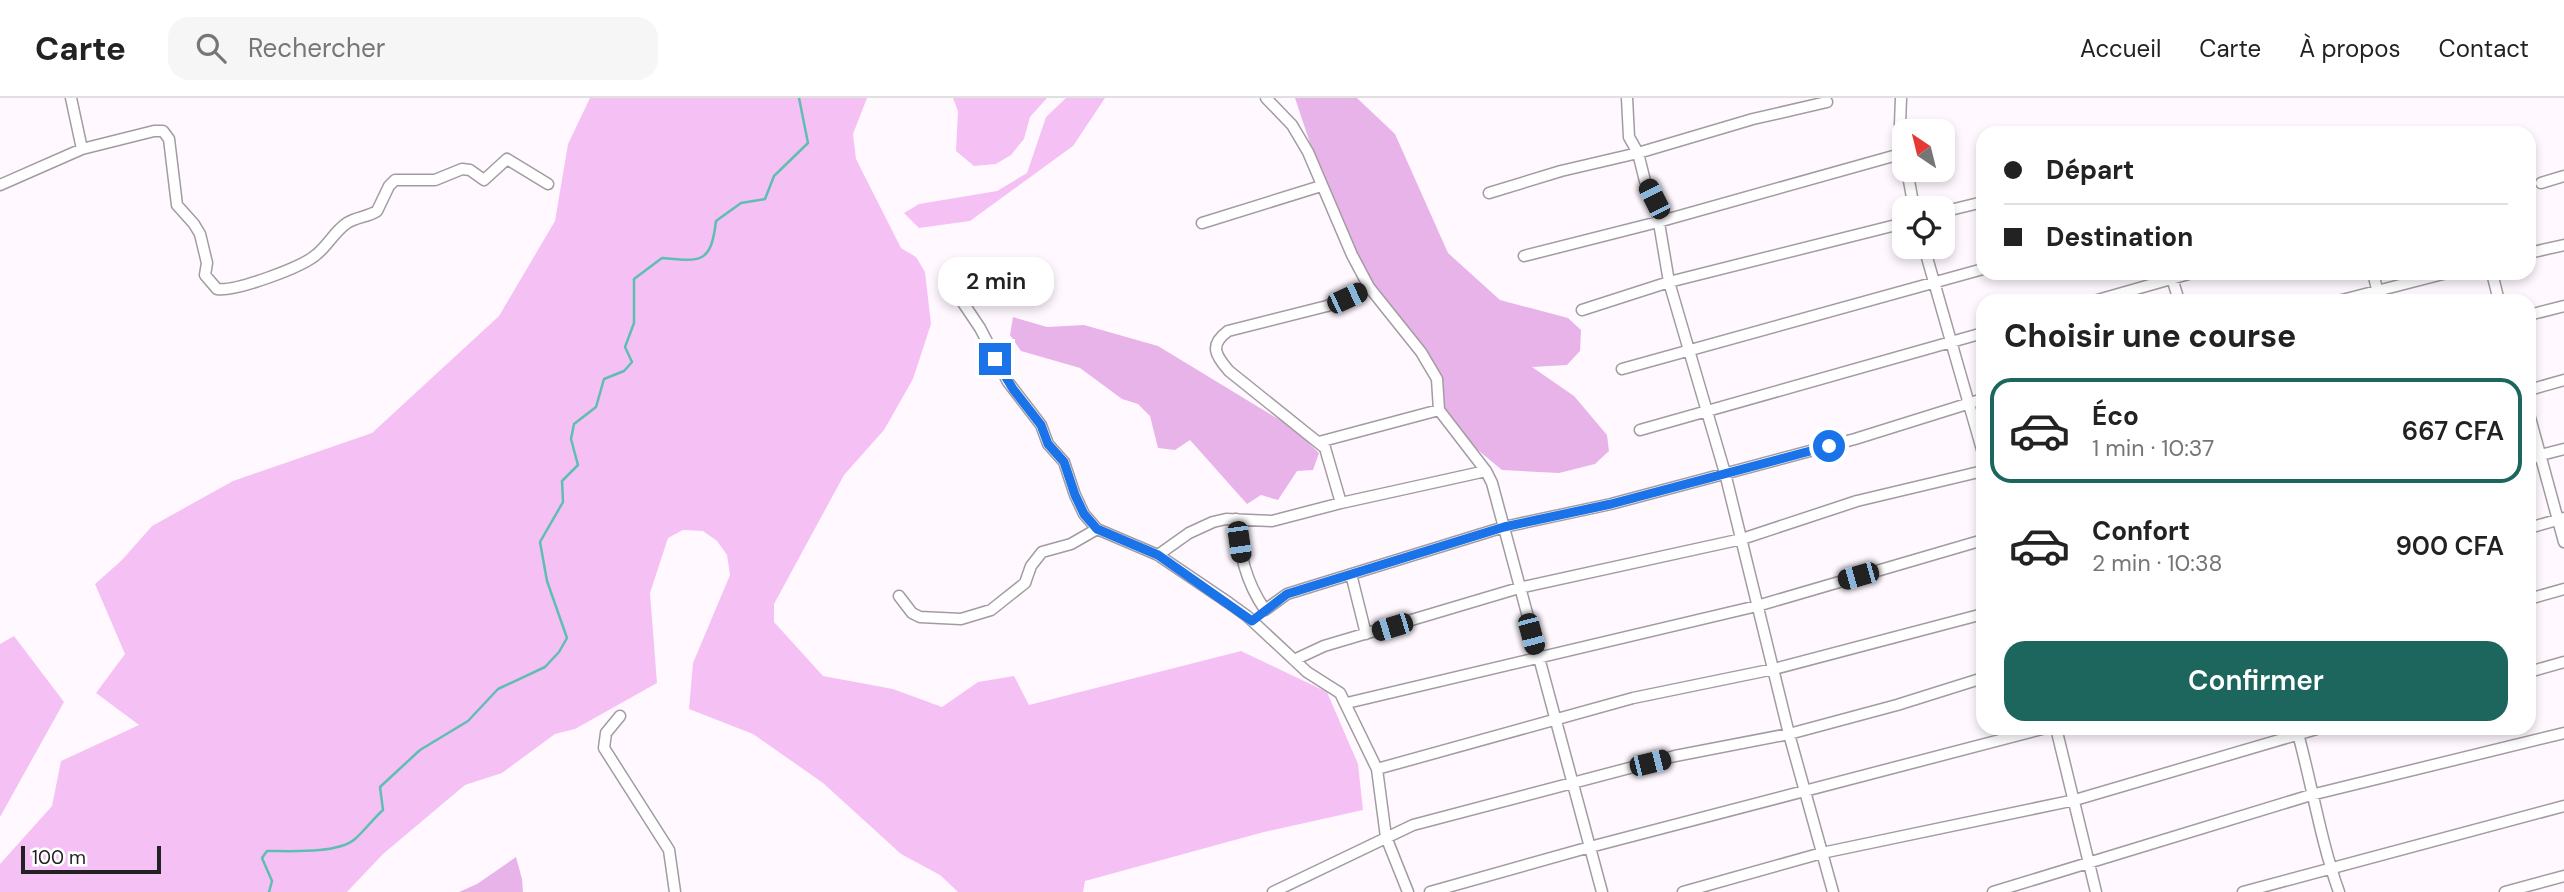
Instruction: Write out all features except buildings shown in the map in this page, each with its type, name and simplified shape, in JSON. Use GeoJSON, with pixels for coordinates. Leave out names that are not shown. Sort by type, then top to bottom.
{"type":"FeatureCollection","features":[{"type":"Feature","properties":{"kind":"street"},"geometry":{"type":"LineString","coordinates":[[71,98],[82,149]]}},
{"type":"Feature","properties":{"kind":"street"},"geometry":{"type":"LineString","coordinates":[[1266,98],[1292,125],[1308,152],[1369,288],[1421,352],[1437,379],[1439,410],[1486,471],[1492,483],[1602,892]]}},
{"type":"Feature","properties":{"kind":"street"},"geometry":{"type":"LineString","coordinates":[[1627,98],[1629,137],[1638,153],[1645,181],[1654,199],[1669,282],[1725,473],[1789,734],[1833,892]]}},
{"type":"Feature","properties":{"kind":"street"},"geometry":{"type":"LineString","coordinates":[[1900,119],[1901,98]]}},
{"type":"Feature","properties":{"kind":"street"},"geometry":{"type":"LineString","coordinates":[[1489,193],[1753,119],[1827,102]]}},
{"type":"Feature","properties":{"kind":"street"},"geometry":{"type":"LineString","coordinates":[[0,183],[82,149],[163,131],[169,139],[177,205],[200,234],[207,263],[205,275],[217,289],[224,290],[286,271],[308,260],[346,223],[377,211],[389,186],[395,180],[435,180],[463,169],[470,170],[484,180],[507,159],[548,184]]}},
{"type":"Feature","properties":{"kind":"street"},"geometry":{"type":"LineString","coordinates":[[1524,256],[1658,222],[1892,155]]}},
{"type":"Feature","properties":{"kind":"street"},"geometry":{"type":"LineString","coordinates":[[2541,183],[2564,176]]}},
{"type":"Feature","properties":{"kind":"street"},"geometry":{"type":"LineString","coordinates":[[1202,223],[1321,186]]}},
{"type":"Feature","properties":{"kind":"street"},"geometry":{"type":"LineString","coordinates":[[1955,209],[1976,204]]}},
{"type":"Feature","properties":{"kind":"street"},"geometry":{"type":"LineString","coordinates":[[1583,310],[1669,282],[1892,226]]}},
{"type":"Feature","properties":{"kind":"street"},"geometry":{"type":"LineString","coordinates":[[2536,251],[2564,245]]}},
{"type":"Feature","properties":{"kind":"street"},"geometry":{"type":"LineString","coordinates":[[1928,259],[1976,428]]}},
{"type":"Feature","properties":{"kind":"street"},"geometry":{"type":"LineString","coordinates":[[1622,369],[1976,271]]}},
{"type":"Feature","properties":{"kind":"street"},"geometry":{"type":"LineString","coordinates":[[945,276],[979,328],[1008,382],[1041,425],[1048,444],[1064,462],[1084,514],[1097,529],[1158,555],[1252,621],[1307,672],[1335,689],[1346,703],[1377,769],[1386,837],[1408,892]]}},
{"type":"Feature","properties":{"kind":"street"},"geometry":{"type":"LineString","coordinates":[[2118,294],[2165,280]]}},
{"type":"Feature","properties":{"kind":"street"},"geometry":{"type":"LineString","coordinates":[[2385,294],[2426,280]]}},
{"type":"Feature","properties":{"kind":"street"},"geometry":{"type":"LineString","coordinates":[[1341,503],[1329,455],[1319,442],[1228,372],[1218,359],[1215,347],[1219,338],[1228,331],[1327,306],[1369,288]]}},
{"type":"Feature","properties":{"kind":"street"},"geometry":{"type":"LineString","coordinates":[[2536,313],[2564,306]]}},
{"type":"Feature","properties":{"kind":"street"},"geometry":{"type":"LineString","coordinates":[[1640,430],[1976,335]]}},
{"type":"Feature","properties":{"kind":"street"},"geometry":{"type":"LineString","coordinates":[[2536,388],[2564,380]]}},
{"type":"Feature","properties":{"kind":"street"},"geometry":{"type":"LineString","coordinates":[[1252,621],[1287,594],[1504,527],[1611,504],[1855,439],[1976,402]]}},
{"type":"Feature","properties":{"kind":"street"},"geometry":{"type":"LineString","coordinates":[[1319,442],[1439,410]]}},
{"type":"Feature","properties":{"kind":"street"},"geometry":{"type":"LineString","coordinates":[[2536,440],[2560,519],[2564,542]]}},
{"type":"Feature","properties":{"kind":"street"},"geometry":{"type":"LineString","coordinates":[[2536,456],[2564,449]]}},
{"type":"Feature","properties":{"kind":"street"},"geometry":{"type":"LineString","coordinates":[[1158,555],[1199,527],[1213,522],[1236,519],[1272,521],[1486,471]]}},
{"type":"Feature","properties":{"kind":"street"},"geometry":{"type":"LineString","coordinates":[[1294,660],[1315,649],[1519,588],[1742,539],[1857,501],[1976,473]]}},
{"type":"Feature","properties":{"kind":"street"},"geometry":{"type":"LineString","coordinates":[[1236,519],[1246,576],[1251,590],[1265,610]]}},
{"type":"Feature","properties":{"kind":"street"},"geometry":{"type":"LineString","coordinates":[[2536,526],[2560,519]]}},
{"type":"Feature","properties":{"kind":"street"},"geometry":{"type":"LineString","coordinates":[[899,596],[912,613],[920,617],[961,619],[991,610],[1025,583],[1031,566],[1042,552],[1071,544],[1097,529]]}},
{"type":"Feature","properties":{"kind":"street"},"geometry":{"type":"LineString","coordinates":[[1346,703],[1757,606],[1976,542]]}},
{"type":"Feature","properties":{"kind":"street"},"geometry":{"type":"LineString","coordinates":[[1351,574],[1366,634]]}},
{"type":"Feature","properties":{"kind":"street"},"geometry":{"type":"LineString","coordinates":[[2536,597],[2564,589]]}},
{"type":"Feature","properties":{"kind":"street"},"geometry":{"type":"LineString","coordinates":[[1377,769],[1633,698],[1774,669],[1976,616]]}},
{"type":"Feature","properties":{"kind":"street"},"geometry":{"type":"LineString","coordinates":[[2536,670],[2564,662]]}},
{"type":"Feature","properties":{"kind":"street"},"geometry":{"type":"LineString","coordinates":[[1273,892],[1413,825],[1675,756],[1789,734],[1976,680]]}},
{"type":"Feature","properties":{"kind":"street"},"geometry":{"type":"LineString","coordinates":[[620,716],[606,733],[604,748],[668,850],[675,892]]}},
{"type":"Feature","properties":{"kind":"street"},"geometry":{"type":"LineString","coordinates":[[1993,892],[2311,795],[2564,733]]}},
{"type":"Feature","properties":{"kind":"street"},"geometry":{"type":"LineString","coordinates":[[1430,892],[1590,847],[2020,735]]}},
{"type":"Feature","properties":{"kind":"street"},"geometry":{"type":"LineString","coordinates":[[2058,735],[2096,892]]}},
{"type":"Feature","properties":{"kind":"street"},"geometry":{"type":"LineString","coordinates":[[1683,892],[1822,853],[2075,800],[2284,735]]}},
{"type":"Feature","properties":{"kind":"street"},"geometry":{"type":"LineString","coordinates":[[2298,735],[2311,795],[2339,892]]}},
{"type":"Feature","properties":{"kind":"street"},"geometry":{"type":"LineString","coordinates":[[2243,892],[2564,806]]}},
{"type":"Feature","properties":{"kind":"street"},"geometry":{"type":"LineString","coordinates":[[2505,892],[2564,876]]}},
{"type":"Feature","properties":{"kind":"shaded area"},"geometry":{"type":"Polygon","coordinates":[[[590,98],[867,98],[853,134],[856,159],[901,248],[916,257],[925,272],[931,324],[913,379],[884,430],[844,475],[774,604],[774,622],[823,676],[893,689],[942,707],[978,682],[1014,676],[1029,705],[1241,651],[1327,692],[1358,764],[1363,810],[1264,832],[1085,881],[1083,892],[958,892],[940,875],[901,854],[823,783],[753,734],[689,709],[693,663],[730,575],[727,555],[717,541],[703,531],[683,530],[668,538],[650,593],[657,683],[575,729],[555,734],[502,773],[465,785],[383,854],[347,892],[0,892],[0,864],[52,806],[61,761],[139,725],[96,693],[125,654],[95,584],[122,560],[152,526],[233,481],[372,433],[499,316],[555,221],[568,144],[590,98]]]}},
{"type":"Feature","properties":{"kind":"shaded area"},"geometry":{"type":"Polygon","coordinates":[[[953,98],[1047,98],[1030,117],[1024,139],[1011,155],[996,164],[974,166],[956,151],[958,111],[953,98]]]}},
{"type":"Feature","properties":{"kind":"shaded area"},"geometry":{"type":"Polygon","coordinates":[[[1066,98],[1105,98],[1073,146],[970,221],[919,228],[904,213],[919,204],[997,191],[1027,173],[1046,117],[1066,98]]]}},
{"type":"Feature","properties":{"kind":"shaded area"},"geometry":{"type":"Polygon","coordinates":[[[1295,98],[1357,98],[1395,134],[1448,253],[1500,300],[1568,318],[1581,330],[1580,351],[1567,365],[1532,367],[1574,396],[1607,435],[1609,451],[1595,464],[1559,473],[1502,470],[1461,436],[1442,406],[1417,343],[1371,283],[1323,182],[1295,98]]]}},
{"type":"Feature","properties":{"kind":"shaded area"},"geometry":{"type":"Polygon","coordinates":[[[1013,317],[1047,327],[1084,325],[1158,346],[1293,428],[1319,453],[1313,470],[1297,471],[1278,500],[1261,495],[1247,504],[1190,440],[1175,450],[1158,448],[1150,416],[1138,404],[1122,399],[1080,368],[1021,351],[1010,335],[1013,317]]]}},
{"type":"Feature","properties":{"kind":"shaded area"},"geometry":{"type":"Polygon","coordinates":[[[14,636],[64,702],[0,817],[0,644],[14,636]]]}},
{"type":"Feature","properties":{"kind":"shaded area"},"geometry":{"type":"Polygon","coordinates":[[[516,857],[523,892],[459,892],[477,884],[516,857]]]}},
{"type":"Feature","properties":{"kind":"waterway"},"geometry":{"type":"LineString","coordinates":[[269,892],[272,881],[262,858],[267,851],[325,849],[347,844],[355,839],[383,810],[380,787],[420,750],[468,721],[498,689],[545,667],[559,652],[567,638],[547,581],[540,542],[563,502],[562,481],[578,465],[571,439],[574,424],[596,407],[604,379],[624,371],[632,362],[625,347],[634,323],[634,279],[662,258],[687,260],[702,257],[711,245],[716,221],[741,203],[765,199],[774,176],[808,143],[799,98]]}},
{"type":"Feature","properties":{"kind":"route"},"geometry":{"type":"LineString","coordinates":[[995,359],[1008,382],[1041,425],[1048,444],[1064,462],[1084,514],[1097,529],[1158,555],[1252,621],[1287,594],[1504,527],[1611,504],[1829,446]]}}]}
